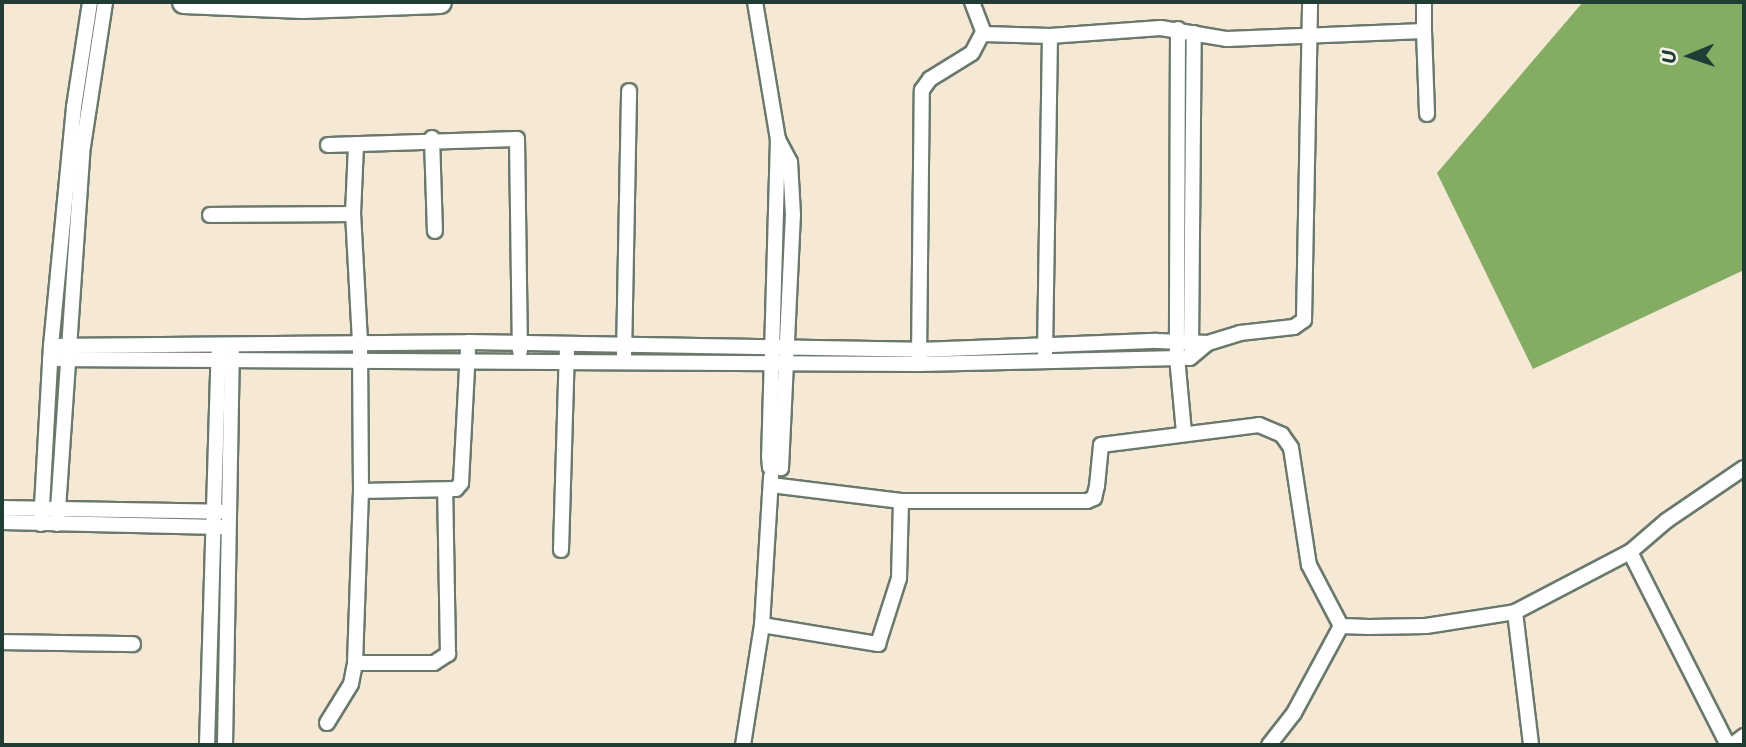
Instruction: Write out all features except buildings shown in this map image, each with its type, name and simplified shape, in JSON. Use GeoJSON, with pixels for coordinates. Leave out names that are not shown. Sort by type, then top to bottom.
{"type":"FeatureCollection","features":[{"type":"Feature","properties":{"kind":"main road"},"geometry":{"type":"LineString","coordinates":[[183,2],[302,7],[440,2]]}},
{"type":"Feature","properties":{"kind":"street"},"geometry":{"type":"LineString","coordinates":[[41,516],[90,2]]}},
{"type":"Feature","properties":{"kind":"street"},"geometry":{"type":"LineString","coordinates":[[76,153],[106,2]]}},
{"type":"Feature","properties":{"kind":"street"},"geometry":{"type":"LineString","coordinates":[[743,745],[762,625],[778,356],[778,139],[755,2]]}},
{"type":"Feature","properties":{"kind":"street"},"geometry":{"type":"LineString","coordinates":[[972,2],[984,32]]}},
{"type":"Feature","properties":{"kind":"street"},"geometry":{"type":"LineString","coordinates":[[58,353],[226,360],[468,358],[520,352],[1045,361],[1184,357],[1208,343],[1247,331],[1294,327],[1304,320],[1308,306],[1310,2]]}},
{"type":"Feature","properties":{"kind":"street"},"geometry":{"type":"LineString","coordinates":[[1424,2],[1427,114]]}},
{"type":"Feature","properties":{"kind":"street"},"geometry":{"type":"LineString","coordinates":[[984,32],[1050,36],[1178,29],[1227,39],[1310,38],[1424,31]]}},
{"type":"Feature","properties":{"kind":"street"},"geometry":{"type":"LineString","coordinates":[[1178,29],[1184,433]]}},
{"type":"Feature","properties":{"kind":"street"},"geometry":{"type":"LineString","coordinates":[[919,357],[922,90],[930,79],[972,53],[984,32]]}},
{"type":"Feature","properties":{"kind":"street"},"geometry":{"type":"LineString","coordinates":[[1184,341],[1194,33]]}},
{"type":"Feature","properties":{"kind":"street"},"geometry":{"type":"LineString","coordinates":[[1045,361],[1050,36]]}},
{"type":"Feature","properties":{"kind":"street"},"geometry":{"type":"LineString","coordinates":[[623,353],[629,91]]}},
{"type":"Feature","properties":{"kind":"street"},"geometry":{"type":"LineString","coordinates":[[432,138],[435,231]]}},
{"type":"Feature","properties":{"kind":"street"},"geometry":{"type":"LineString","coordinates":[[328,145],[432,138],[517,139],[520,352]]}},
{"type":"Feature","properties":{"kind":"street"},"geometry":{"type":"LineString","coordinates":[[327,723],[351,684],[355,663],[360,491],[360,342],[353,214],[356,144]]}},
{"type":"Feature","properties":{"kind":"street"},"geometry":{"type":"LineString","coordinates":[[210,215],[353,214]]}},
{"type":"Feature","properties":{"kind":"street"},"geometry":{"type":"LineString","coordinates":[[58,353],[226,341],[468,342],[520,352]]}},
{"type":"Feature","properties":{"kind":"street"},"geometry":{"type":"LineString","coordinates":[[225,745],[229,520],[226,341]]}},
{"type":"Feature","properties":{"kind":"street"},"geometry":{"type":"LineString","coordinates":[[919,357],[1045,345],[1184,341],[1208,343]]}},
{"type":"Feature","properties":{"kind":"street"},"geometry":{"type":"LineString","coordinates":[[360,491],[445,490],[456,489],[461,483],[468,342]]}},
{"type":"Feature","properties":{"kind":"street"},"geometry":{"type":"LineString","coordinates":[[57,517],[58,353]]}},
{"type":"Feature","properties":{"kind":"street"},"geometry":{"type":"LineString","coordinates":[[561,550],[567,353]]}},
{"type":"Feature","properties":{"kind":"street"},"geometry":{"type":"LineString","coordinates":[[206,745],[213,512],[226,360]]}},
{"type":"Feature","properties":{"kind":"street"},"geometry":{"type":"LineString","coordinates":[[771,485],[901,501],[1087,501],[1094,498],[1097,486],[1101,444],[1259,425],[1282,435],[1296,468],[1310,565],[1341,626]]}},
{"type":"Feature","properties":{"kind":"street"},"geometry":{"type":"LineString","coordinates":[[1341,626],[1426,626],[1515,612],[1630,552],[1666,521],[1744,468]]}},
{"type":"Feature","properties":{"kind":"street"},"geometry":{"type":"LineString","coordinates":[[355,663],[435,663],[448,654],[445,490]]}},
{"type":"Feature","properties":{"kind":"street"},"geometry":{"type":"LineString","coordinates":[[762,625],[878,644],[899,578],[901,501]]}},
{"type":"Feature","properties":{"kind":"street"},"geometry":{"type":"LineString","coordinates":[[2,508],[41,516],[213,527],[229,520]]}},
{"type":"Feature","properties":{"kind":"street"},"geometry":{"type":"LineString","coordinates":[[57,517],[213,512],[229,520]]}},
{"type":"Feature","properties":{"kind":"street"},"geometry":{"type":"LineString","coordinates":[[2,522],[41,516]]}},
{"type":"Feature","properties":{"kind":"street"},"geometry":{"type":"LineString","coordinates":[[1630,552],[1730,745],[1744,736]]}},
{"type":"Feature","properties":{"kind":"street"},"geometry":{"type":"LineString","coordinates":[[1515,612],[1531,745]]}},
{"type":"Feature","properties":{"kind":"street"},"geometry":{"type":"LineString","coordinates":[[1269,745],[1294,713],[1341,626]]}},
{"type":"Feature","properties":{"kind":"street"},"geometry":{"type":"LineString","coordinates":[[2,642],[133,644]]}},
{"type":"Feature","properties":{"kind":"green space"},"geometry":{"type":"Polygon","coordinates":[[[1583,2],[1744,2],[1744,270],[1533,369],[1437,173],[1583,2]]]}}]}
